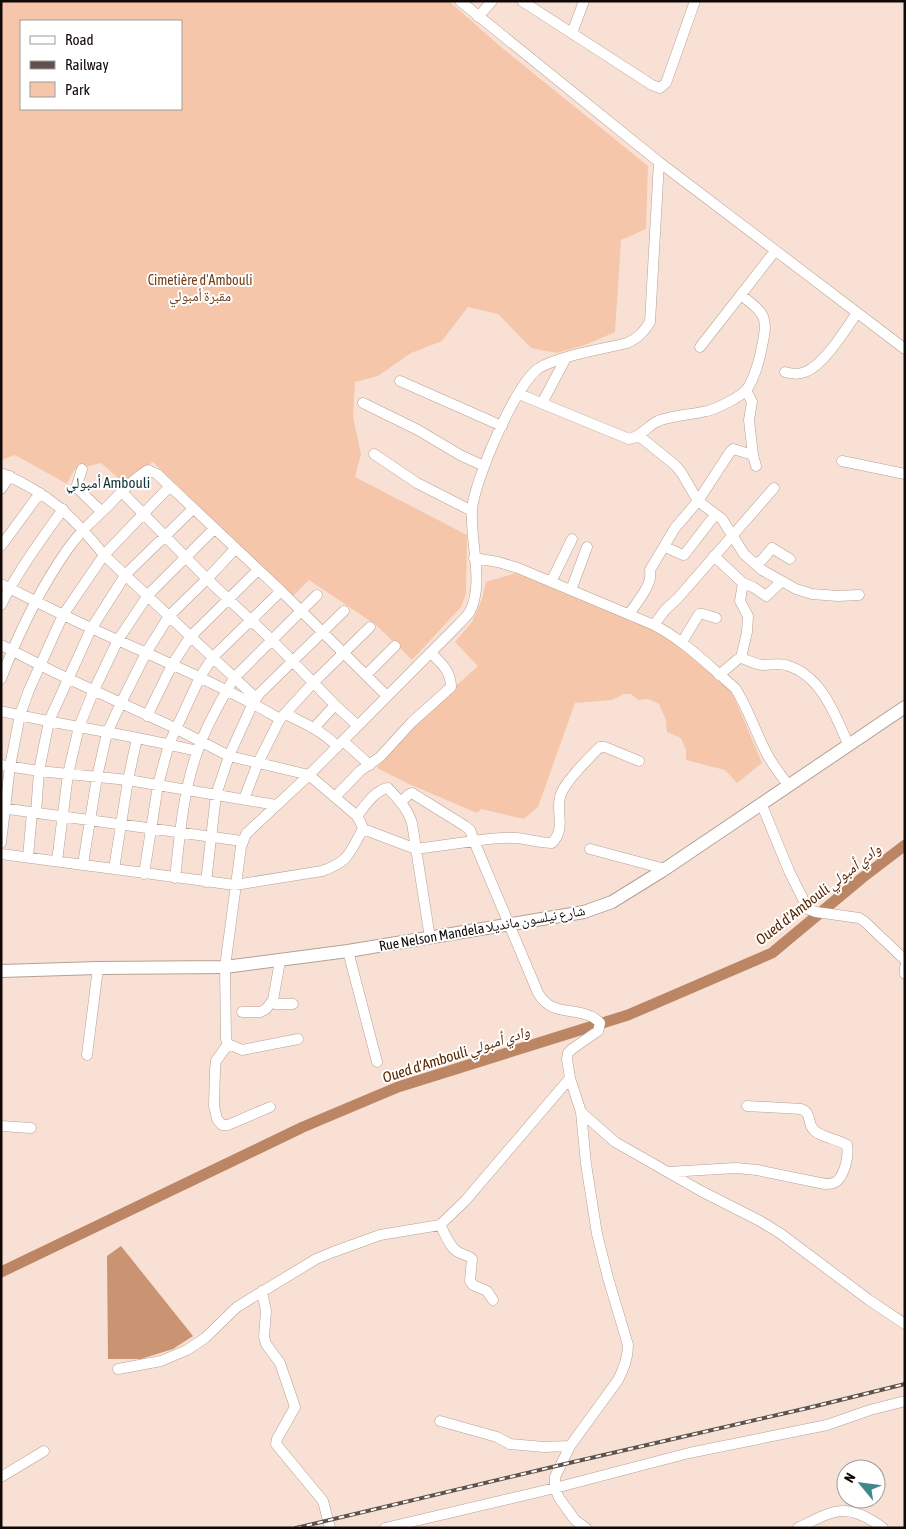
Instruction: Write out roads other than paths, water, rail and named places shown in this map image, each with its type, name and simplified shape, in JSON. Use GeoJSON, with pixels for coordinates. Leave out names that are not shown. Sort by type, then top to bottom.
{"type":"FeatureCollection","features":[{"type":"Feature","properties":{"kind":"main road","name":"Rue Nelson Mandela شارع نيلسون مانديلا"},"geometry":{"type":"LineString","coordinates":[[1,971],[98,968],[225,968],[348,951],[584,912],[612,902],[665,869],[905,707]]}},
{"type":"Feature","properties":{"kind":"street"},"geometry":{"type":"LineString","coordinates":[[460,1],[659,162],[905,349]]}},
{"type":"Feature","properties":{"kind":"street"},"geometry":{"type":"LineString","coordinates":[[478,17],[492,1]]}},
{"type":"Feature","properties":{"kind":"street"},"geometry":{"type":"LineString","coordinates":[[522,1],[652,85],[660,88],[666,83],[695,1]]}},
{"type":"Feature","properties":{"kind":"street"},"geometry":{"type":"LineString","coordinates":[[572,33],[584,1]]}},
{"type":"Feature","properties":{"kind":"street"},"geometry":{"type":"LineString","coordinates":[[298,1039],[242,1050],[228,1044],[226,1039],[225,968],[242,841],[246,834],[309,775],[431,653],[469,612],[477,588],[474,558],[473,500],[484,466],[502,426],[527,380],[533,373],[549,363],[637,339],[650,322],[659,162]]}},
{"type":"Feature","properties":{"kind":"street"},"geometry":{"type":"LineString","coordinates":[[700,347],[775,251]]}},
{"type":"Feature","properties":{"kind":"street"},"geometry":{"type":"LineString","coordinates":[[519,394],[629,439],[639,436],[658,421],[716,408],[746,390],[758,364],[766,330],[760,310],[741,295]]}},
{"type":"Feature","properties":{"kind":"street"},"geometry":{"type":"LineString","coordinates":[[785,372],[794,375],[804,373],[814,367],[822,360],[857,313]]}},
{"type":"Feature","properties":{"kind":"street"},"geometry":{"type":"LineString","coordinates":[[542,403],[566,358]]}},
{"type":"Feature","properties":{"kind":"street"},"geometry":{"type":"LineString","coordinates":[[400,381],[502,426]]}},
{"type":"Feature","properties":{"kind":"street"},"geometry":{"type":"LineString","coordinates":[[746,390],[752,402],[749,420],[752,455],[756,466]]}},
{"type":"Feature","properties":{"kind":"street"},"geometry":{"type":"LineString","coordinates":[[364,403],[484,466]]}},
{"type":"Feature","properties":{"kind":"street"},"geometry":{"type":"LineString","coordinates":[[639,436],[675,465],[698,501],[722,519],[744,554],[755,564],[781,582],[812,594],[859,595]]}},
{"type":"Feature","properties":{"kind":"street"},"geometry":{"type":"LineString","coordinates":[[629,614],[649,582],[650,570],[675,528],[698,501],[733,449],[752,455]]}},
{"type":"Feature","properties":{"kind":"street"},"geometry":{"type":"LineString","coordinates":[[374,454],[417,483],[472,512]]}},
{"type":"Feature","properties":{"kind":"street"},"geometry":{"type":"LineString","coordinates":[[842,461],[905,474]]}},
{"type":"Feature","properties":{"kind":"street"},"geometry":{"type":"LineString","coordinates":[[82,469],[77,488],[102,512]]}},
{"type":"Feature","properties":{"kind":"street"},"geometry":{"type":"LineString","coordinates":[[1,679],[12,650],[36,602],[67,550],[84,530],[134,480],[148,470],[157,474],[170,486],[387,696]]}},
{"type":"Feature","properties":{"kind":"street"},"geometry":{"type":"LineString","coordinates":[[1,490],[5,474],[40,493],[63,509],[84,530],[104,555],[213,657],[255,701]]}},
{"type":"Feature","properties":{"kind":"street"},"geometry":{"type":"LineString","coordinates":[[1,844],[6,766],[29,690],[63,615],[104,555],[170,486]]}},
{"type":"Feature","properties":{"kind":"street"},"geometry":{"type":"LineString","coordinates":[[654,626],[665,610],[733,537],[774,488]]}},
{"type":"Feature","properties":{"kind":"street"},"geometry":{"type":"LineString","coordinates":[[122,492],[207,580],[272,640],[358,726]]}},
{"type":"Feature","properties":{"kind":"street"},"geometry":{"type":"LineString","coordinates":[[1,546],[40,493]]}},
{"type":"Feature","properties":{"kind":"street"},"geometry":{"type":"LineString","coordinates":[[1,605],[5,586],[35,549],[63,509]]}},
{"type":"Feature","properties":{"kind":"street"},"geometry":{"type":"LineString","coordinates":[[28,857],[38,771],[49,721],[91,628],[126,574],[193,509]]}},
{"type":"Feature","properties":{"kind":"street"},"geometry":{"type":"LineString","coordinates":[[665,547],[682,556],[684,555],[715,515]]}},
{"type":"Feature","properties":{"kind":"street"},"geometry":{"type":"LineString","coordinates":[[57,861],[68,774],[79,727],[94,690],[118,640],[148,595],[214,529]]}},
{"type":"Feature","properties":{"kind":"street"},"geometry":{"type":"LineString","coordinates":[[551,582],[572,538]]}},
{"type":"Feature","properties":{"kind":"street"},"geometry":{"type":"LineString","coordinates":[[571,590],[586,547]]}},
{"type":"Feature","properties":{"kind":"street"},"geometry":{"type":"LineString","coordinates":[[755,564],[762,560],[772,548],[790,559]]}},
{"type":"Feature","properties":{"kind":"street"},"geometry":{"type":"LineString","coordinates":[[83,864],[97,777],[107,733],[121,703],[146,653],[169,616],[207,580],[235,549]]}},
{"type":"Feature","properties":{"kind":"street"},"geometry":{"type":"LineString","coordinates":[[714,556],[743,583],[753,586],[766,596],[781,582]]}},
{"type":"Feature","properties":{"kind":"street"},"geometry":{"type":"LineString","coordinates":[[474,558],[518,568],[629,614],[682,642],[735,688],[772,763],[788,785]]}},
{"type":"Feature","properties":{"kind":"street"},"geometry":{"type":"LineString","coordinates":[[148,716],[172,665],[190,636],[258,570]]}},
{"type":"Feature","properties":{"kind":"street"},"geometry":{"type":"LineString","coordinates":[[719,675],[741,658],[747,632],[748,616],[740,600],[743,583]]}},
{"type":"Feature","properties":{"kind":"street"},"geometry":{"type":"LineString","coordinates":[[5,586],[226,691],[255,701],[283,716],[314,728],[340,743],[370,765]]}},
{"type":"Feature","properties":{"kind":"street"},"geometry":{"type":"LineString","coordinates":[[144,874],[158,785],[175,728],[200,677],[213,657],[281,592]]}},
{"type":"Feature","properties":{"kind":"street"},"geometry":{"type":"LineString","coordinates":[[175,878],[187,790],[199,747],[226,691],[234,678],[317,595]]}},
{"type":"Feature","properties":{"kind":"street"},"geometry":{"type":"LineString","coordinates":[[206,882],[216,795],[229,756],[255,701],[344,612]]}},
{"type":"Feature","properties":{"kind":"street"},"geometry":{"type":"LineString","coordinates":[[682,642],[698,614],[716,618]]}},
{"type":"Feature","properties":{"kind":"street"},"geometry":{"type":"LineString","coordinates":[[244,799],[258,763],[283,716],[313,683],[370,628]]}},
{"type":"Feature","properties":{"kind":"street"},"geometry":{"type":"LineString","coordinates":[[1,645],[175,728],[199,747]]}},
{"type":"Feature","properties":{"kind":"street"},"geometry":{"type":"LineString","coordinates":[[366,675],[395,646]]}},
{"type":"Feature","properties":{"kind":"street"},"geometry":{"type":"LineString","coordinates":[[335,797],[360,772],[390,747],[412,722],[451,687],[451,679],[445,666],[431,653]]}},
{"type":"Feature","properties":{"kind":"street"},"geometry":{"type":"LineString","coordinates":[[741,658],[759,665],[776,663],[785,665],[795,668],[805,675],[817,686],[832,707],[848,744]]}},
{"type":"Feature","properties":{"kind":"street"},"geometry":{"type":"LineString","coordinates":[[314,728],[335,705]]}},
{"type":"Feature","properties":{"kind":"street"},"geometry":{"type":"LineString","coordinates":[[1,711],[107,733],[169,744],[199,747],[309,775],[357,816],[363,829],[347,857],[336,866],[322,871],[235,884],[206,882],[1,854]]}},
{"type":"Feature","properties":{"kind":"street"},"geometry":{"type":"LineString","coordinates":[[114,869],[128,780],[137,738]]}},
{"type":"Feature","properties":{"kind":"street"},"geometry":{"type":"LineString","coordinates":[[363,829],[416,849],[504,838],[552,843],[557,839],[560,830],[560,798],[562,792],[593,754],[600,748],[606,747],[639,761]]}},
{"type":"Feature","properties":{"kind":"street"},"geometry":{"type":"LineString","coordinates":[[6,766],[128,780],[276,805]]}},
{"type":"Feature","properties":{"kind":"street"},"geometry":{"type":"LineString","coordinates":[[357,816],[377,793],[382,789],[388,788],[410,815],[430,938]]}},
{"type":"Feature","properties":{"kind":"street"},"geometry":{"type":"LineString","coordinates":[[401,802],[412,793],[470,830],[538,993],[544,1002],[554,1008],[591,1016],[600,1023],[598,1031],[572,1048],[567,1059],[570,1078],[581,1112],[586,1164],[597,1234],[628,1345],[628,1356],[618,1380],[570,1446],[555,1477],[555,1488],[559,1498],[575,1520],[586,1528]]}},
{"type":"Feature","properties":{"kind":"street"},"geometry":{"type":"LineString","coordinates":[[761,803],[791,877],[808,909],[816,912],[859,918],[905,960]]}},
{"type":"Feature","properties":{"kind":"street"},"geometry":{"type":"LineString","coordinates":[[3,808],[242,841]]}},
{"type":"Feature","properties":{"kind":"street"},"geometry":{"type":"LineString","coordinates":[[590,849],[665,869]]}},
{"type":"Feature","properties":{"kind":"street"},"geometry":{"type":"LineString","coordinates":[[348,951],[378,1062]]}},
{"type":"Feature","properties":{"kind":"street"},"geometry":{"type":"LineString","coordinates":[[242,1012],[264,1011],[273,1000],[280,961]]}},
{"type":"Feature","properties":{"kind":"street"},"geometry":{"type":"LineString","coordinates":[[905,967],[905,974]]}},
{"type":"Feature","properties":{"kind":"street"},"geometry":{"type":"LineString","coordinates":[[87,1055],[98,968]]}},
{"type":"Feature","properties":{"kind":"street"},"geometry":{"type":"LineString","coordinates":[[273,1000],[275,1004],[293,1004]]}},
{"type":"Feature","properties":{"kind":"street"},"geometry":{"type":"LineString","coordinates":[[228,1044],[216,1061],[214,1106],[217,1119],[222,1125],[228,1126],[270,1107]]}},
{"type":"Feature","properties":{"kind":"street"},"geometry":{"type":"LineString","coordinates":[[118,1369],[161,1361],[187,1350],[205,1338],[237,1307],[316,1259],[380,1235],[440,1225],[465,1201],[570,1078]]}},
{"type":"Feature","properties":{"kind":"street"},"geometry":{"type":"LineString","coordinates":[[667,1172],[736,1168],[757,1170],[825,1184],[832,1184],[838,1180],[843,1172],[848,1151],[846,1145],[841,1141],[816,1132],[811,1127],[806,1111],[801,1109],[747,1106]]}},
{"type":"Feature","properties":{"kind":"street"},"geometry":{"type":"LineString","coordinates":[[581,1112],[615,1142],[701,1191],[760,1220],[905,1324]]}},
{"type":"Feature","properties":{"kind":"street"},"geometry":{"type":"LineString","coordinates":[[1,1126],[31,1128]]}},
{"type":"Feature","properties":{"kind":"street"},"geometry":{"type":"LineString","coordinates":[[440,1225],[453,1248],[472,1259],[470,1281],[472,1285],[487,1291],[493,1300]]}},
{"type":"Feature","properties":{"kind":"street"},"geometry":{"type":"LineString","coordinates":[[262,1291],[266,1311],[264,1337],[266,1344],[280,1364],[295,1407],[276,1444],[323,1500],[330,1528]]}},
{"type":"Feature","properties":{"kind":"street"},"geometry":{"type":"LineString","coordinates":[[386,1528],[555,1488],[689,1453],[827,1424],[905,1401]]}},
{"type":"Feature","properties":{"kind":"street"},"geometry":{"type":"LineString","coordinates":[[440,1421],[497,1437],[510,1444],[544,1447],[570,1446]]}},
{"type":"Feature","properties":{"kind":"street"},"geometry":{"type":"LineString","coordinates":[[1,1478],[44,1451]]}},
{"type":"Feature","properties":{"kind":"street"},"geometry":{"type":"LineString","coordinates":[[798,1528],[825,1514],[839,1510],[851,1511],[882,1528]]}},
{"type":"Feature","properties":{"kind":"waterway","name":"Oued d'Ambouli وادي أمبولي"},"geometry":{"type":"LineString","coordinates":[[1,1272],[303,1127],[398,1087],[628,1015],[772,953],[905,845]]}},
{"type":"Feature","properties":{"kind":"railway"},"geometry":{"type":"LineString","coordinates":[[296,1528],[905,1384]]}},
{"type":"Feature","properties":{"kind":"district","name":"أمبولي Ambouli"},"geometry":{"type":"Point","coordinates":[108,482]}},
{"type":"Feature","properties":{"kind":"park label","name":"Cimetière d'Ambouli مقبرة أمبولي"},"geometry":{"type":"Point","coordinates":[200,288]}}]}
